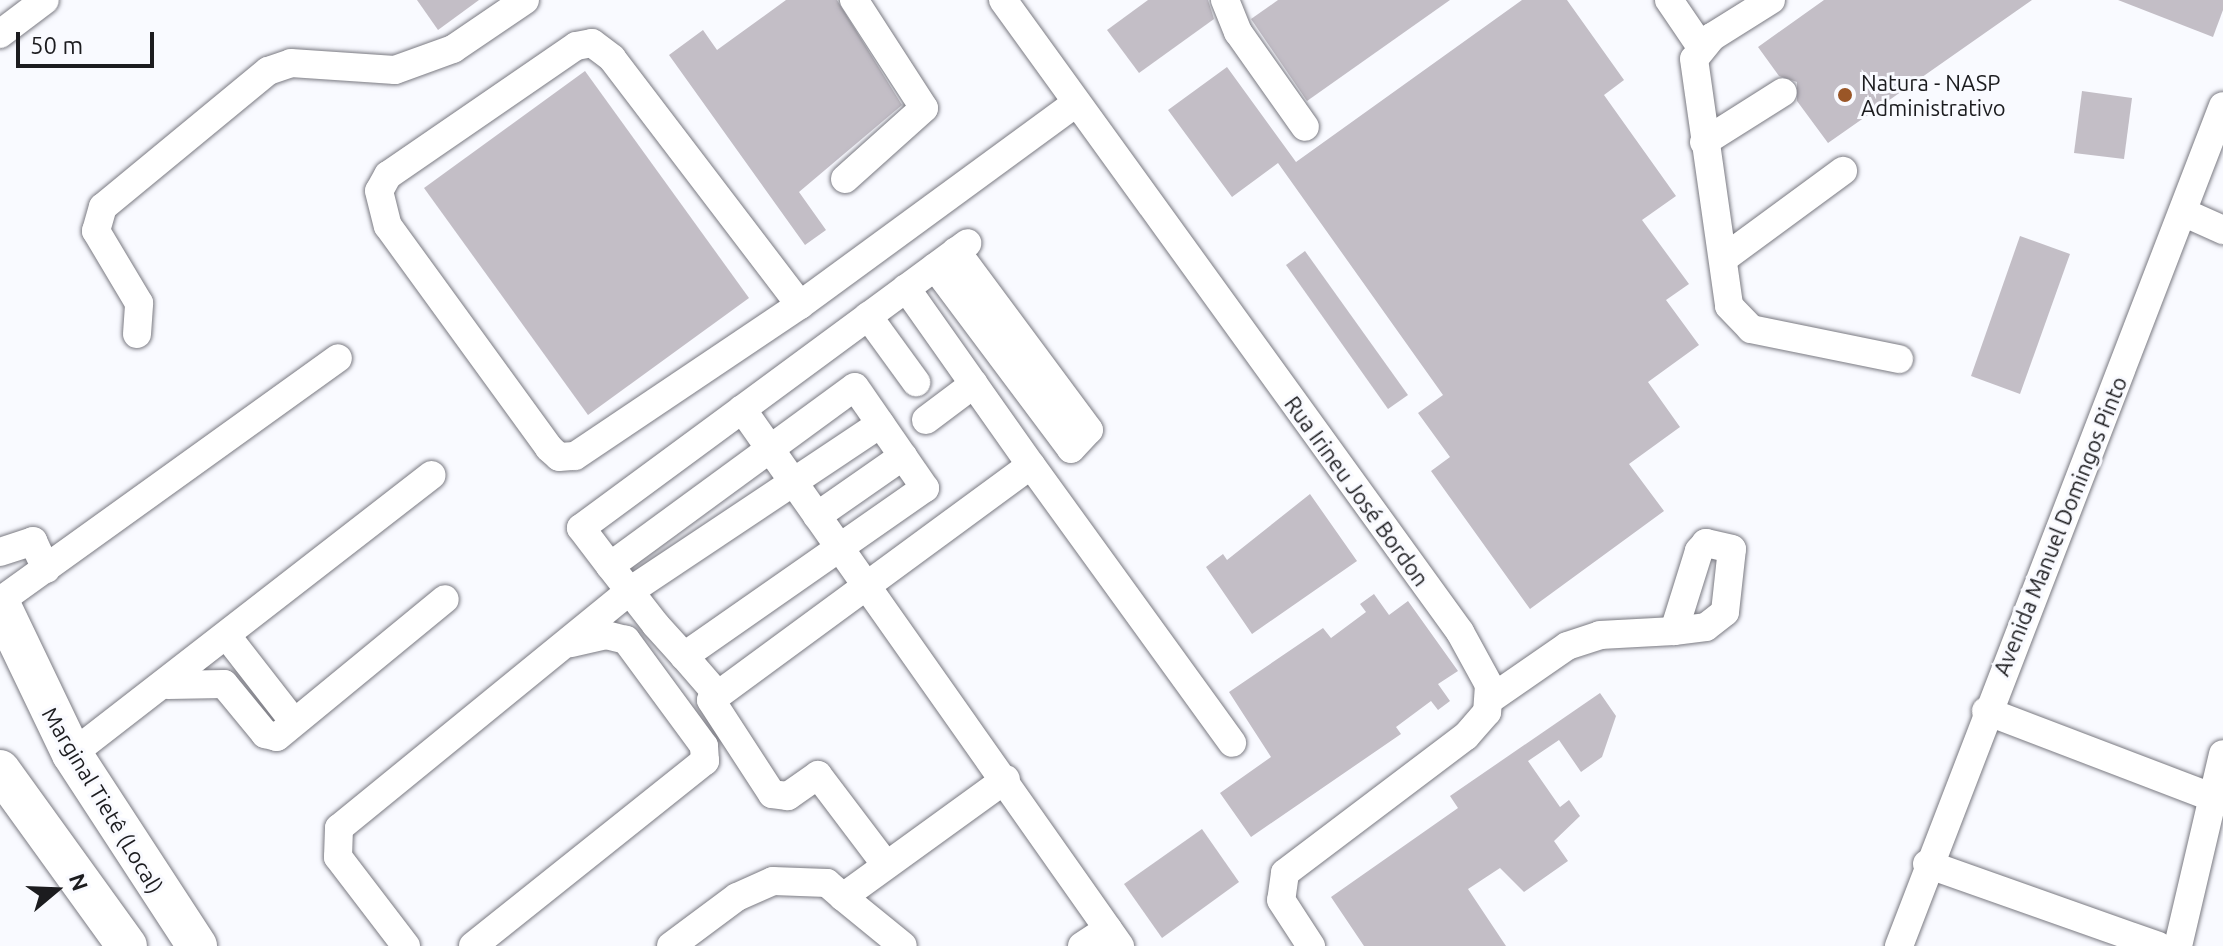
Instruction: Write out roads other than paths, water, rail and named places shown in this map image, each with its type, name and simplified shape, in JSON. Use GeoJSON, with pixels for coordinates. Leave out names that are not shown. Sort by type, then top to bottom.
{"type":"FeatureCollection","features":[{"type":"Feature","properties":{"kind":"highway","name":"Marginal Tietê (Local)"},"geometry":{"type":"LineString","coordinates":[[0,602],[72,754],[197,946]]}},
{"type":"Feature","properties":{"kind":"highway"},"geometry":{"type":"LineString","coordinates":[[0,770],[127,946]]}},
{"type":"Feature","properties":{"kind":"street"},"geometry":{"type":"LineString","coordinates":[[0,34],[45,0]]}},
{"type":"Feature","properties":{"kind":"street"},"geometry":{"type":"LineString","coordinates":[[137,334],[139,303],[96,231],[103,207],[268,71],[291,63],[395,70],[453,49],[525,0]]}},
{"type":"Feature","properties":{"kind":"street"},"geometry":{"type":"LineString","coordinates":[[845,179],[924,108],[854,0]]}},
{"type":"Feature","properties":{"kind":"street"},"geometry":{"type":"LineString","coordinates":[[1225,0],[1238,32],[1305,127]]}},
{"type":"Feature","properties":{"kind":"street"},"geometry":{"type":"LineString","coordinates":[[1669,0],[1701,47]]}},
{"type":"Feature","properties":{"kind":"street"},"geometry":{"type":"LineString","coordinates":[[1771,0],[1701,47],[1694,82],[1729,306],[1751,329],[1899,359]]}},
{"type":"Feature","properties":{"kind":"street","name":"Rua Irineu José Bordon"},"geometry":{"type":"LineString","coordinates":[[1015,5],[1076,103],[1460,632],[1492,698]]}},
{"type":"Feature","properties":{"kind":"street"},"geometry":{"type":"LineString","coordinates":[[800,305],[612,58],[592,43],[576,46],[388,175],[379,191],[388,226],[559,457],[591,448],[800,305],[1076,103]]}},
{"type":"Feature","properties":{"kind":"street"},"geometry":{"type":"LineString","coordinates":[[1704,142],[1783,92]]}},
{"type":"Feature","properties":{"kind":"street","name":"Avenida Manuel Domingos Pinto"},"geometry":{"type":"LineString","coordinates":[[1899,946],[1986,711],[2185,213],[2223,106]]}},
{"type":"Feature","properties":{"kind":"street"},"geometry":{"type":"LineString","coordinates":[[1723,259],[1843,171]]}},
{"type":"Feature","properties":{"kind":"street"},"geometry":{"type":"LineString","coordinates":[[2185,213],[2223,230]]}},
{"type":"Feature","properties":{"kind":"street"},"geometry":{"type":"LineString","coordinates":[[953,254],[1089,430],[1071,449],[953,254]]}},
{"type":"Feature","properties":{"kind":"street"},"geometry":{"type":"LineString","coordinates":[[717,694],[581,528],[953,254]]}},
{"type":"Feature","properties":{"kind":"street"},"geometry":{"type":"LineString","coordinates":[[906,288],[1232,743]]}},
{"type":"Feature","properties":{"kind":"street"},"geometry":{"type":"LineString","coordinates":[[868,316],[916,382]]}},
{"type":"Feature","properties":{"kind":"street"},"geometry":{"type":"LineString","coordinates":[[0,602],[338,358]]}},
{"type":"Feature","properties":{"kind":"street"},"geometry":{"type":"LineString","coordinates":[[926,420],[974,384]]}},
{"type":"Feature","properties":{"kind":"street"},"geometry":{"type":"LineString","coordinates":[[610,566],[855,387],[925,488],[684,656]]}},
{"type":"Feature","properties":{"kind":"street"},"geometry":{"type":"LineString","coordinates":[[742,409],[768,450],[1006,779],[1114,938],[1082,946]]}},
{"type":"Feature","properties":{"kind":"street"},"geometry":{"type":"LineString","coordinates":[[406,946],[338,857],[339,828],[569,644],[630,591],[880,424]]}},
{"type":"Feature","properties":{"kind":"street"},"geometry":{"type":"LineString","coordinates":[[817,516],[903,456]]}},
{"type":"Feature","properties":{"kind":"street"},"geometry":{"type":"LineString","coordinates":[[886,865],[818,775],[788,796],[772,794],[713,711],[717,694],[1031,465]]}},
{"type":"Feature","properties":{"kind":"street"},"geometry":{"type":"LineString","coordinates":[[72,754],[168,685],[432,475]]}},
{"type":"Feature","properties":{"kind":"street"},"geometry":{"type":"LineString","coordinates":[[0,552],[33,541],[46,569]]}},
{"type":"Feature","properties":{"kind":"street"},"geometry":{"type":"LineString","coordinates":[[168,685],[224,684],[265,734],[277,737],[445,599]]}},
{"type":"Feature","properties":{"kind":"street"},"geometry":{"type":"LineString","coordinates":[[1311,946],[1281,900],[1285,873],[1466,736],[1492,698],[1567,646],[1600,635],[1674,631]]}},
{"type":"Feature","properties":{"kind":"street"},"geometry":{"type":"LineString","coordinates":[[473,946],[705,761],[704,746],[626,640],[606,635],[569,644]]}},
{"type":"Feature","properties":{"kind":"street"},"geometry":{"type":"LineString","coordinates":[[227,636],[294,722]]}},
{"type":"Feature","properties":{"kind":"street"},"geometry":{"type":"LineString","coordinates":[[1986,711],[2217,799]]}},
{"type":"Feature","properties":{"kind":"street"},"geometry":{"type":"LineString","coordinates":[[2178,946],[2217,799],[2223,754]]}},
{"type":"Feature","properties":{"kind":"street"},"geometry":{"type":"LineString","coordinates":[[843,897],[1006,779]]}},
{"type":"Feature","properties":{"kind":"street"},"geometry":{"type":"LineString","coordinates":[[1927,864],[2158,946]]}},
{"type":"Feature","properties":{"kind":"street"},"geometry":{"type":"LineString","coordinates":[[671,946],[737,897],[773,881],[827,883],[903,946]]}},
{"type":"Feature","properties":{"kind":"place","name":"Natura - NASP Administrativo"},"geometry":{"type":"Point","coordinates":[1845,95]}}]}
